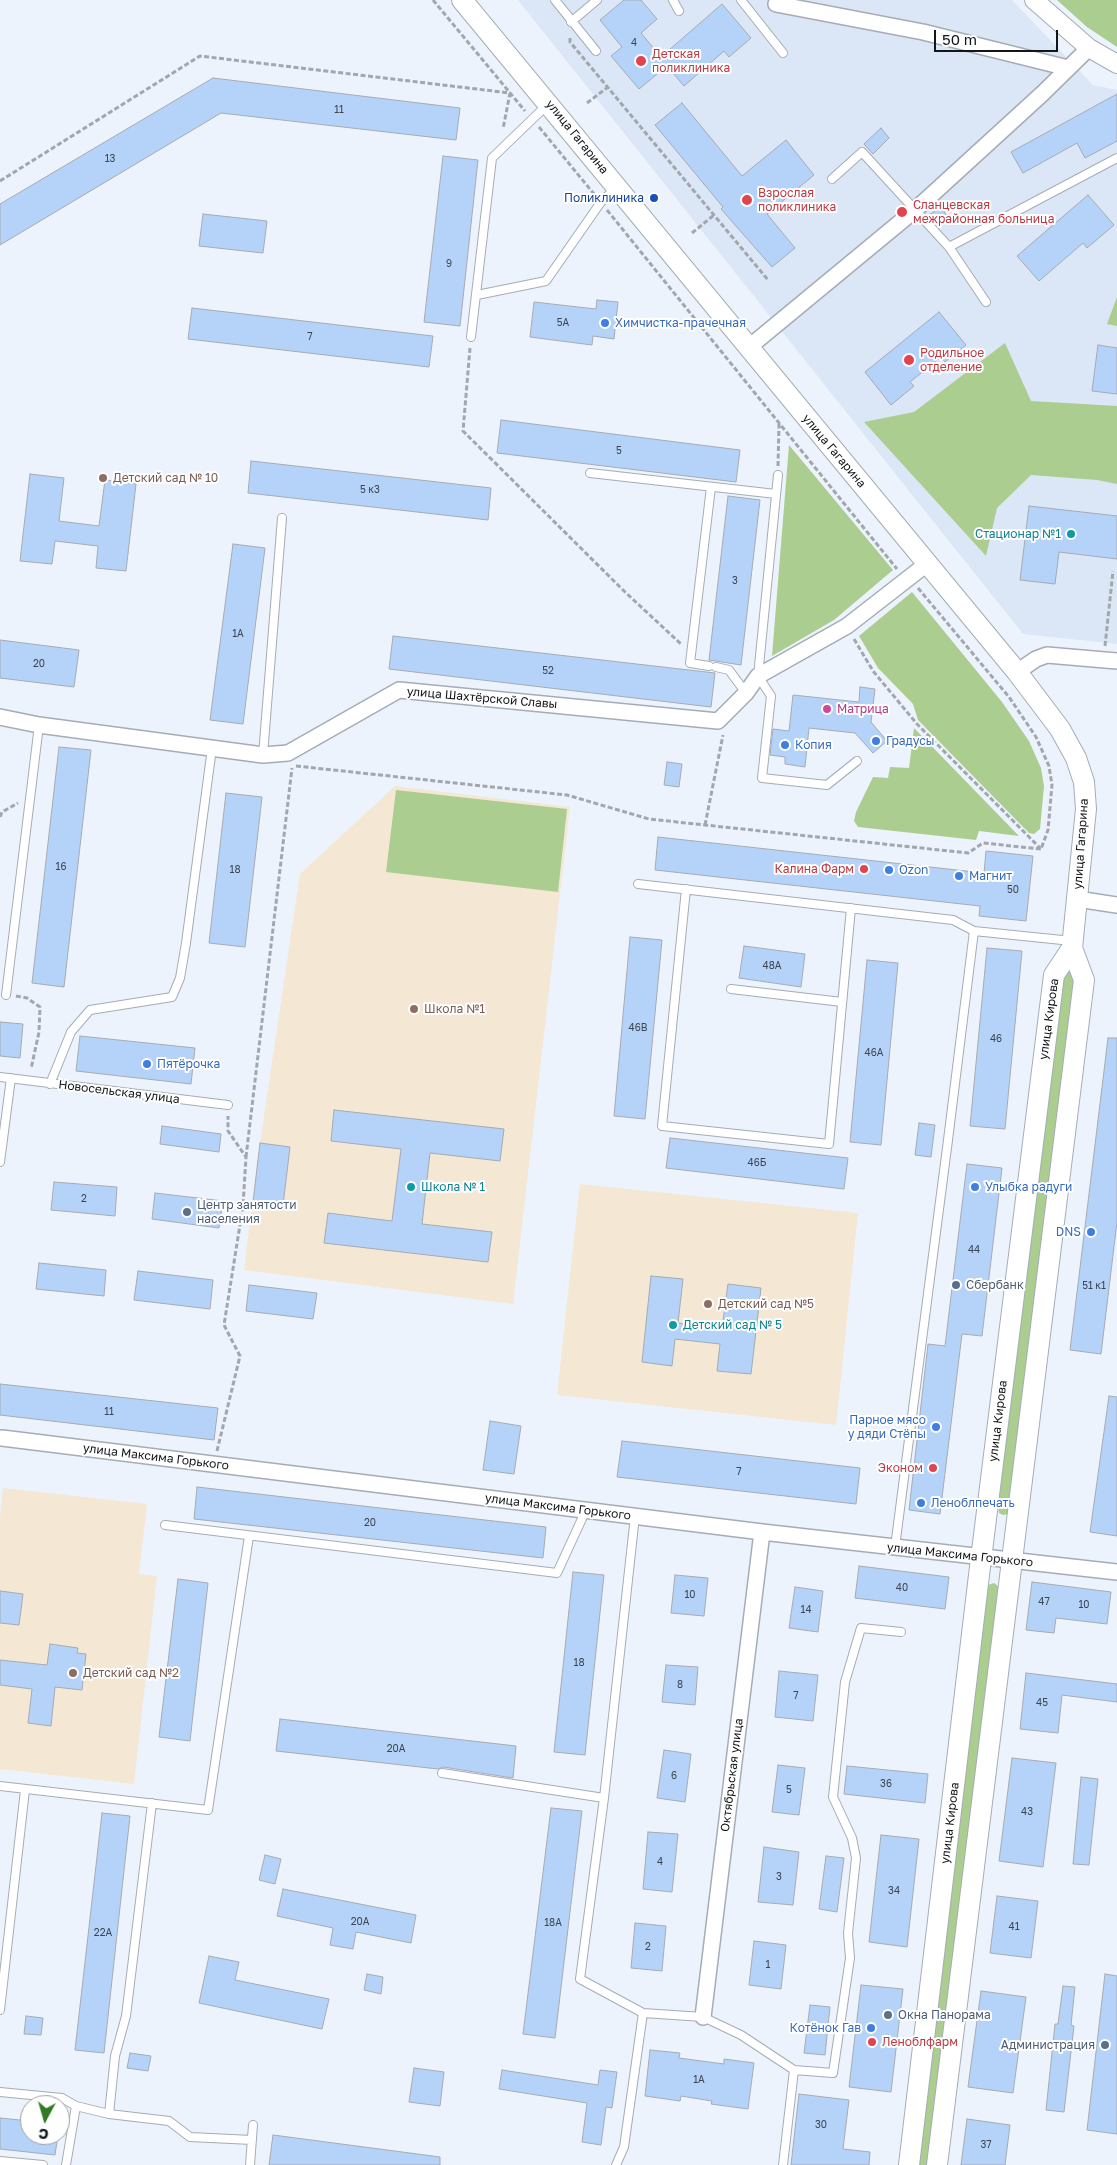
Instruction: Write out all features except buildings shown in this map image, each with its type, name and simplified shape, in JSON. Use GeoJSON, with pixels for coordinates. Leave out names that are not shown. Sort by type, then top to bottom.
{"type":"FeatureCollection","features":[{"type":"Feature","properties":{"kind":"main road","name":"улица Гагарина"},"geometry":{"type":"LineString","coordinates":[[462,0],[549,103],[748,348],[928,563],[1017,672],[1060,729],[1076,758],[1084,782],[1086,809],[1072,945]]}},
{"type":"Feature","properties":{"kind":"main road","name":"улица Кирова"},"geometry":{"type":"LineString","coordinates":[[909,2165],[981,1557],[1054,975],[1072,945]]}},
{"type":"Feature","properties":{"kind":"main road"},"geometry":{"type":"LineString","coordinates":[[937,2165],[1084,980],[1072,945]]}},
{"type":"Feature","properties":{"kind":"street"},"geometry":{"type":"LineString","coordinates":[[1034,0],[1089,48],[1117,64]]}},
{"type":"Feature","properties":{"kind":"street"},"geometry":{"type":"LineString","coordinates":[[776,4],[923,32],[1068,68]]}},
{"type":"Feature","properties":{"kind":"street"},"geometry":{"type":"LineString","coordinates":[[748,348],[829,274],[915,210],[1089,48]]}},
{"type":"Feature","properties":{"kind":"street"},"geometry":{"type":"LineString","coordinates":[[718,721],[746,693],[758,676],[847,626],[928,563]]}},
{"type":"Feature","properties":{"kind":"street"},"geometry":{"type":"LineString","coordinates":[[1017,672],[1036,658],[1047,655],[1110,660]]}},
{"type":"Feature","properties":{"kind":"street","name":"улица Шахтёрской Славы"},"geometry":{"type":"LineString","coordinates":[[0,717],[39,725],[263,755],[288,753],[399,690],[718,721]]}},
{"type":"Feature","properties":{"kind":"street"},"geometry":{"type":"LineString","coordinates":[[1077,899],[1117,905]]}},
{"type":"Feature","properties":{"kind":"street","name":"улица Максима Горького"},"geometry":{"type":"LineString","coordinates":[[1,1439],[762,1532],[1117,1572]]}},
{"type":"Feature","properties":{"kind":"street","name":"Октябрьская улица"},"geometry":{"type":"LineString","coordinates":[[702,2017],[762,1532]]}},
{"type":"Feature","properties":{"kind":"lane"},"geometry":{"type":"LineString","coordinates":[[554,0],[596,52]]}},
{"type":"Feature","properties":{"kind":"lane"},"geometry":{"type":"LineString","coordinates":[[570,22],[597,0]]}},
{"type":"Feature","properties":{"kind":"lane"},"geometry":{"type":"LineString","coordinates":[[673,0],[679,11]]}},
{"type":"Feature","properties":{"kind":"lane"},"geometry":{"type":"LineString","coordinates":[[742,0],[783,53]]}},
{"type":"Feature","properties":{"kind":"lane"},"geometry":{"type":"LineString","coordinates":[[471,337],[492,158],[549,103]]}},
{"type":"Feature","properties":{"kind":"lane"},"geometry":{"type":"LineString","coordinates":[[832,179],[862,152],[948,247],[986,302]]}},
{"type":"Feature","properties":{"kind":"lane"},"geometry":{"type":"LineString","coordinates":[[948,247],[1117,158]]}},
{"type":"Feature","properties":{"kind":"lane"},"geometry":{"type":"LineString","coordinates":[[477,295],[546,281],[601,202],[617,187]]}},
{"type":"Feature","properties":{"kind":"lane"},"geometry":{"type":"LineString","coordinates":[[590,473],[776,494]]}},
{"type":"Feature","properties":{"kind":"lane"},"geometry":{"type":"LineString","coordinates":[[778,475],[758,676],[771,696],[762,778],[827,785],[857,761]]}},
{"type":"Feature","properties":{"kind":"lane"},"geometry":{"type":"LineString","coordinates":[[712,487],[690,662],[729,670],[746,693]]}},
{"type":"Feature","properties":{"kind":"lane"},"geometry":{"type":"LineString","coordinates":[[263,755],[282,518]]}},
{"type":"Feature","properties":{"kind":"lane"},"geometry":{"type":"LineString","coordinates":[[6,995],[39,725]]}},
{"type":"Feature","properties":{"kind":"lane"},"geometry":{"type":"LineString","coordinates":[[50,1084],[71,1032],[90,1010],[172,997],[180,978],[186,943],[212,748]]}},
{"type":"Feature","properties":{"kind":"lane"},"geometry":{"type":"LineString","coordinates":[[638,884],[953,920],[974,931],[1072,945]]}},
{"type":"Feature","properties":{"kind":"lane"},"geometry":{"type":"LineString","coordinates":[[686,889],[662,1126],[829,1144],[851,908]]}},
{"type":"Feature","properties":{"kind":"lane"},"geometry":{"type":"LineString","coordinates":[[895,1547],[974,931]]}},
{"type":"Feature","properties":{"kind":"lane"},"geometry":{"type":"LineString","coordinates":[[732,988],[842,1002]]}},
{"type":"Feature","properties":{"kind":"lane","name":"Новосельская улица"},"geometry":{"type":"LineString","coordinates":[[0,1077],[228,1105]]}},
{"type":"Feature","properties":{"kind":"lane"},"geometry":{"type":"LineString","coordinates":[[0,1162],[11,1078]]}},
{"type":"Feature","properties":{"kind":"lane"},"geometry":{"type":"LineString","coordinates":[[165,1525],[557,1573],[586,1510]]}},
{"type":"Feature","properties":{"kind":"lane"},"geometry":{"type":"LineString","coordinates":[[635,1516],[604,1798],[580,1979],[643,2013],[702,2017],[742,2035],[794,2070],[833,2073],[850,1958],[848,1933],[856,1858],[852,1838],[833,1797],[845,1682],[861,1628],[901,1632]]}},
{"type":"Feature","properties":{"kind":"lane"},"geometry":{"type":"LineString","coordinates":[[0,1786],[208,1810],[249,1536]]}},
{"type":"Feature","properties":{"kind":"lane"},"geometry":{"type":"LineString","coordinates":[[442,1773],[604,1798]]}},
{"type":"Feature","properties":{"kind":"lane"},"geometry":{"type":"LineString","coordinates":[[0,2010],[25,1790]]}},
{"type":"Feature","properties":{"kind":"lane"},"geometry":{"type":"LineString","coordinates":[[109,2114],[115,2056],[126,2016],[152,1803]]}},
{"type":"Feature","properties":{"kind":"lane"},"geometry":{"type":"LineString","coordinates":[[616,2165],[624,2148],[643,2013]]}},
{"type":"Feature","properties":{"kind":"lane"},"geometry":{"type":"LineString","coordinates":[[783,2165],[794,2070]]}},
{"type":"Feature","properties":{"kind":"lane"},"geometry":{"type":"LineString","coordinates":[[0,2092],[62,2098],[76,2106],[109,2114],[169,2120],[190,2137],[252,2140]]}},
{"type":"Feature","properties":{"kind":"lane"},"geometry":{"type":"LineString","coordinates":[[66,2165],[76,2106]]}},
{"type":"Feature","properties":{"kind":"lane"},"geometry":{"type":"LineString","coordinates":[[250,2165],[253,2125]]}},
{"type":"Feature","properties":{"kind":"lane"},"geometry":{"type":"LineString","coordinates":[[0,2161],[43,2165]]}},
{"type":"Feature","properties":{"kind":"path"},"geometry":{"type":"LineString","coordinates":[[434,0],[601,202],[906,580],[920,590],[1003,690],[1036,737],[1049,766],[1052,785],[1048,830],[1040,849]]}},
{"type":"Feature","properties":{"kind":"path"},"geometry":{"type":"LineString","coordinates":[[570,22],[570,42],[768,280]]}},
{"type":"Feature","properties":{"kind":"path"},"geometry":{"type":"LineString","coordinates":[[0,180],[200,56],[510,93]]}},
{"type":"Feature","properties":{"kind":"path"},"geometry":{"type":"LineString","coordinates":[[587,104],[608,87]]}},
{"type":"Feature","properties":{"kind":"path"},"geometry":{"type":"LineString","coordinates":[[492,158],[494,138],[504,128],[510,93]]}},
{"type":"Feature","properties":{"kind":"path"},"geometry":{"type":"LineString","coordinates":[[692,232],[714,214]]}},
{"type":"Feature","properties":{"kind":"path"},"geometry":{"type":"LineString","coordinates":[[471,337],[463,431],[611,578],[691,652]]}},
{"type":"Feature","properties":{"kind":"path"},"geometry":{"type":"LineString","coordinates":[[778,475],[779,424]]}},
{"type":"Feature","properties":{"kind":"path"},"geometry":{"type":"LineString","coordinates":[[1110,660],[1113,571]]}},
{"type":"Feature","properties":{"kind":"path"},"geometry":{"type":"LineString","coordinates":[[847,626],[873,671],[917,724],[1040,849]]}},
{"type":"Feature","properties":{"kind":"path"},"geometry":{"type":"LineString","coordinates":[[705,825],[724,729],[718,721]]}},
{"type":"Feature","properties":{"kind":"path"},"geometry":{"type":"LineString","coordinates":[[263,755],[270,763],[292,766],[567,795],[650,819],[968,853],[983,843],[1040,849]]}},
{"type":"Feature","properties":{"kind":"path"},"geometry":{"type":"LineString","coordinates":[[214,1464],[240,1356],[224,1325],[243,1206],[246,1157],[292,766]]}},
{"type":"Feature","properties":{"kind":"path"},"geometry":{"type":"LineString","coordinates":[[0,817],[2,812],[29,797]]}},
{"type":"Feature","properties":{"kind":"path"},"geometry":{"type":"LineString","coordinates":[[6,995],[27,998],[40,1007],[39,1032],[28,1081]]}},
{"type":"Feature","properties":{"kind":"path"},"geometry":{"type":"LineString","coordinates":[[228,1105],[228,1131],[246,1157]]}},
{"type":"Feature","properties":{"kind":"shaded area","name":"Сланцевская межрайонная больница"},"geometry":{"type":"Polygon","coordinates":[[[518,0],[1012,0],[1093,85],[1117,90],[1117,644],[1023,634],[518,0]]]}},
{"type":"Feature","properties":{"kind":"shaded area","name":"Школа №1"},"geometry":{"type":"Polygon","coordinates":[[[395,786],[570,807],[513,1304],[244,1270],[260,1143],[300,874],[395,786]]]}},
{"type":"Feature","properties":{"kind":"shaded area","name":"Детский сад №5"},"geometry":{"type":"Polygon","coordinates":[[[580,1184],[858,1213],[836,1425],[557,1395],[580,1184]]]}},
{"type":"Feature","properties":{"kind":"shaded area","name":"Детский сад №2"},"geometry":{"type":"Polygon","coordinates":[[[3,1488],[147,1504],[139,1574],[157,1576],[134,1784],[0,1769],[0,1518],[3,1488]]]}},
{"type":"Feature","properties":{"kind":"green space"},"geometry":{"type":"Polygon","coordinates":[[[1057,0],[1117,0],[1117,47],[1087,27],[1057,0]]]}},
{"type":"Feature","properties":{"kind":"green space"},"geometry":{"type":"Polygon","coordinates":[[[1117,297],[1117,326],[1107,324],[1117,297]]]}},
{"type":"Feature","properties":{"kind":"green space"},"geometry":{"type":"Polygon","coordinates":[[[1005,343],[1031,401],[1117,406],[1117,484],[1097,480],[1031,475],[997,508],[986,556],[864,422],[914,412],[1005,343]]]}},
{"type":"Feature","properties":{"kind":"green space"},"geometry":{"type":"Polygon","coordinates":[[[789,445],[893,570],[834,620],[772,656],[789,445]]]}},
{"type":"Feature","properties":{"kind":"green space"},"geometry":{"type":"Polygon","coordinates":[[[912,592],[1002,702],[1029,741],[1041,768],[1044,786],[1040,829],[1034,834],[1029,833],[918,720],[913,704],[878,668],[859,636],[912,592]]]}},
{"type":"Feature","properties":{"kind":"green space"},"geometry":{"type":"Polygon","coordinates":[[[914,728],[1019,836],[979,831],[976,840],[858,827],[854,821],[856,812],[873,777],[888,778],[890,767],[909,768],[914,728]]]}},
{"type":"Feature","properties":{"kind":"green space"},"geometry":{"type":"Polygon","coordinates":[[[396,790],[567,809],[558,892],[386,872],[396,790]]]}},
{"type":"Feature","properties":{"kind":"green space"},"geometry":{"type":"Polygon","coordinates":[[[1071,968],[1076,975],[1009,1514],[1003,1515],[999,1513],[998,1508],[1062,974],[1071,968]]]}},
{"type":"Feature","properties":{"kind":"green space"},"geometry":{"type":"Polygon","coordinates":[[[994,1583],[998,1586],[999,1591],[929,2165],[916,2165],[986,1591],[988,1585],[994,1583]]]}},
{"type":"Feature","properties":{"kind":"place","name":"Детская поликлиника"},"geometry":{"type":"Point","coordinates":[641,61]}},
{"type":"Feature","properties":{"kind":"place","name":"Поликлиника"},"geometry":{"type":"Point","coordinates":[654,198]}},
{"type":"Feature","properties":{"kind":"place","name":"Взрослая поликлиника"},"geometry":{"type":"Point","coordinates":[747,200]}},
{"type":"Feature","properties":{"kind":"place","name":"Сланцевская межрайонная больница"},"geometry":{"type":"Point","coordinates":[902,212]}},
{"type":"Feature","properties":{"kind":"place","name":"Химчистка-прачечная"},"geometry":{"type":"Point","coordinates":[605,323]}},
{"type":"Feature","properties":{"kind":"place","name":"Родильное отделение"},"geometry":{"type":"Point","coordinates":[909,360]}},
{"type":"Feature","properties":{"kind":"place","name":"Детский сад № 10"},"geometry":{"type":"Point","coordinates":[103,478]}},
{"type":"Feature","properties":{"kind":"place","name":"Стационар №1"},"geometry":{"type":"Point","coordinates":[1071,534]}},
{"type":"Feature","properties":{"kind":"place","name":"Матрица"},"geometry":{"type":"Point","coordinates":[827,709]}},
{"type":"Feature","properties":{"kind":"place","name":"Градусы"},"geometry":{"type":"Point","coordinates":[876,741]}},
{"type":"Feature","properties":{"kind":"place","name":"Копия"},"geometry":{"type":"Point","coordinates":[785,745]}},
{"type":"Feature","properties":{"kind":"place","name":"Калина Фарм"},"geometry":{"type":"Point","coordinates":[864,869]}},
{"type":"Feature","properties":{"kind":"place","name":"Ozon"},"geometry":{"type":"Point","coordinates":[889,870]}},
{"type":"Feature","properties":{"kind":"place","name":"Магнит"},"geometry":{"type":"Point","coordinates":[959,876]}},
{"type":"Feature","properties":{"kind":"place","name":"Школа №1"},"geometry":{"type":"Point","coordinates":[414,1009]}},
{"type":"Feature","properties":{"kind":"place","name":"Пятёрочка"},"geometry":{"type":"Point","coordinates":[147,1064]}},
{"type":"Feature","properties":{"kind":"place","name":"Школа № 1"},"geometry":{"type":"Point","coordinates":[411,1187]}},
{"type":"Feature","properties":{"kind":"place","name":"Улыбка радуги"},"geometry":{"type":"Point","coordinates":[975,1187]}},
{"type":"Feature","properties":{"kind":"place","name":"Центр занятости населения"},"geometry":{"type":"Point","coordinates":[187,1212]}},
{"type":"Feature","properties":{"kind":"place","name":"DNS"},"geometry":{"type":"Point","coordinates":[1091,1232]}},
{"type":"Feature","properties":{"kind":"place","name":"Сбербанк"},"geometry":{"type":"Point","coordinates":[956,1285]}},
{"type":"Feature","properties":{"kind":"place","name":"Детский сад №5"},"geometry":{"type":"Point","coordinates":[708,1304]}},
{"type":"Feature","properties":{"kind":"place","name":"Детский сад № 5"},"geometry":{"type":"Point","coordinates":[673,1325]}},
{"type":"Feature","properties":{"kind":"place","name":"Парное мясо у дяди Стёпы"},"geometry":{"type":"Point","coordinates":[936,1427]}},
{"type":"Feature","properties":{"kind":"place","name":"Эконом"},"geometry":{"type":"Point","coordinates":[933,1468]}},
{"type":"Feature","properties":{"kind":"place","name":"Леноблпечать"},"geometry":{"type":"Point","coordinates":[921,1503]}},
{"type":"Feature","properties":{"kind":"place","name":"Детский сад №2"},"geometry":{"type":"Point","coordinates":[73,1673]}},
{"type":"Feature","properties":{"kind":"place","name":"Окна Панорама"},"geometry":{"type":"Point","coordinates":[888,2015]}},
{"type":"Feature","properties":{"kind":"place","name":"Котёнок Гав"},"geometry":{"type":"Point","coordinates":[871,2028]}},
{"type":"Feature","properties":{"kind":"place","name":"Леноблфарм"},"geometry":{"type":"Point","coordinates":[872,2042]}},
{"type":"Feature","properties":{"kind":"place","name":"Администрация"},"geometry":{"type":"Point","coordinates":[1105,2045]}}]}
